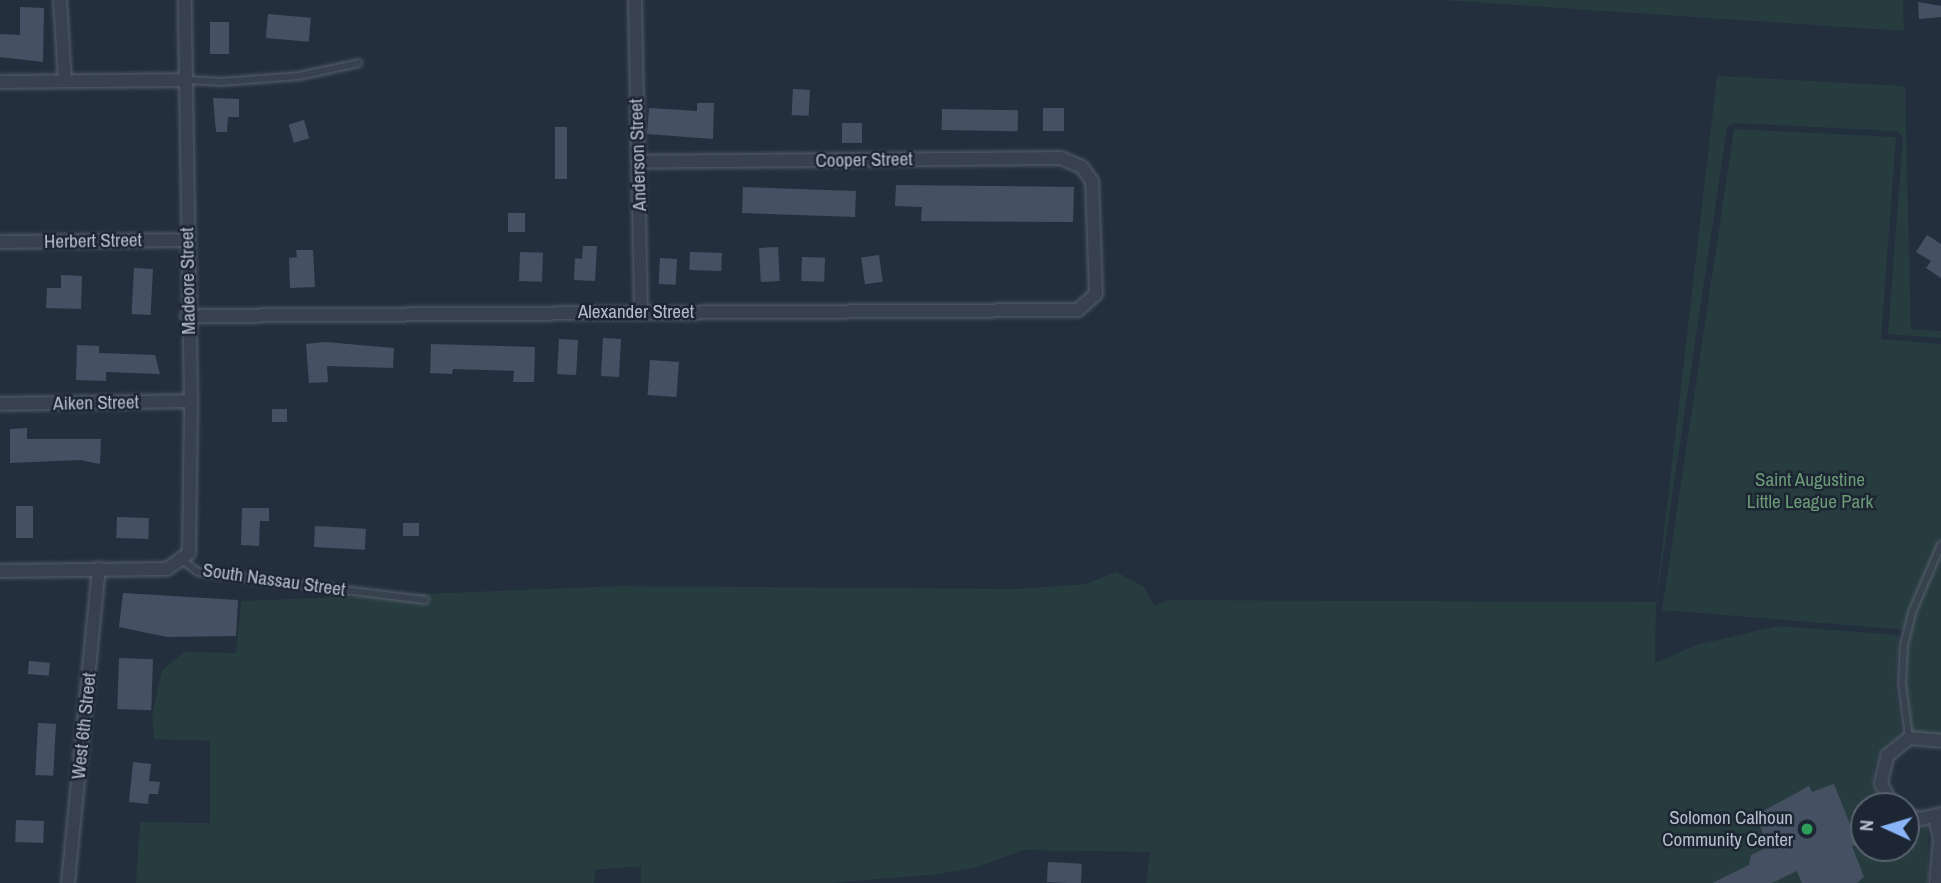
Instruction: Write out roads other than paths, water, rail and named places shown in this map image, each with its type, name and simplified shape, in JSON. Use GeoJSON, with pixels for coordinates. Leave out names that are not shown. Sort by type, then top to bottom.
{"type":"FeatureCollection","features":[{"type":"Feature","properties":{"kind":"street"},"geometry":{"type":"LineString","coordinates":[[60,0],[65,81]]}},
{"type":"Feature","properties":{"kind":"street","name":"Madeore Street"},"geometry":{"type":"LineString","coordinates":[[183,561],[191,544],[185,0]]}},
{"type":"Feature","properties":{"kind":"street","name":"Anderson Street"},"geometry":{"type":"LineString","coordinates":[[635,0],[641,311]]}},
{"type":"Feature","properties":{"kind":"street"},"geometry":{"type":"LineString","coordinates":[[0,82],[187,79]]}},
{"type":"Feature","properties":{"kind":"street","name":"Cooper Street"},"geometry":{"type":"LineString","coordinates":[[638,162],[1061,158],[1086,172],[1094,192],[1097,287],[1085,307]]}},
{"type":"Feature","properties":{"kind":"street","name":"Herbert Street"},"geometry":{"type":"LineString","coordinates":[[0,242],[187,240]]}},
{"type":"Feature","properties":{"kind":"street","name":"Alexander Street"},"geometry":{"type":"LineString","coordinates":[[187,316],[1085,307]]}},
{"type":"Feature","properties":{"kind":"street","name":"Aiken Street"},"geometry":{"type":"LineString","coordinates":[[0,404],[191,401]]}},
{"type":"Feature","properties":{"kind":"street","name":"South Nassau Street"},"geometry":{"type":"LineString","coordinates":[[0,571],[167,569],[183,561]]}},
{"type":"Feature","properties":{"kind":"street","name":"West 6th Street"},"geometry":{"type":"LineString","coordinates":[[68,883],[99,569]]}},
{"type":"Feature","properties":{"kind":"street"},"geometry":{"type":"LineString","coordinates":[[1886,792],[1881,783],[1887,755],[1909,738],[1941,741]]}},
{"type":"Feature","properties":{"kind":"street"},"geometry":{"type":"LineString","coordinates":[[1920,816],[1938,816],[1940,838],[1936,883]]}},
{"type":"Feature","properties":{"kind":"lane"},"geometry":{"type":"LineString","coordinates":[[187,79],[219,82],[299,76],[359,62]]}},
{"type":"Feature","properties":{"kind":"lane"},"geometry":{"type":"LineString","coordinates":[[1909,738],[1902,683],[1904,645],[1913,610],[1941,545]]}},
{"type":"Feature","properties":{"kind":"lane","name":"South Nassau Street"},"geometry":{"type":"LineString","coordinates":[[183,561],[198,572],[425,600]]}},
{"type":"Feature","properties":{"kind":"place","name":"Solomon Calhoun Community Center"},"geometry":{"type":"Point","coordinates":[1807,829]}},
{"type":"Feature","properties":{"kind":"park label","name":"Saint Augustine Little League Park"},"geometry":{"type":"Point","coordinates":[1810,491]}}]}
